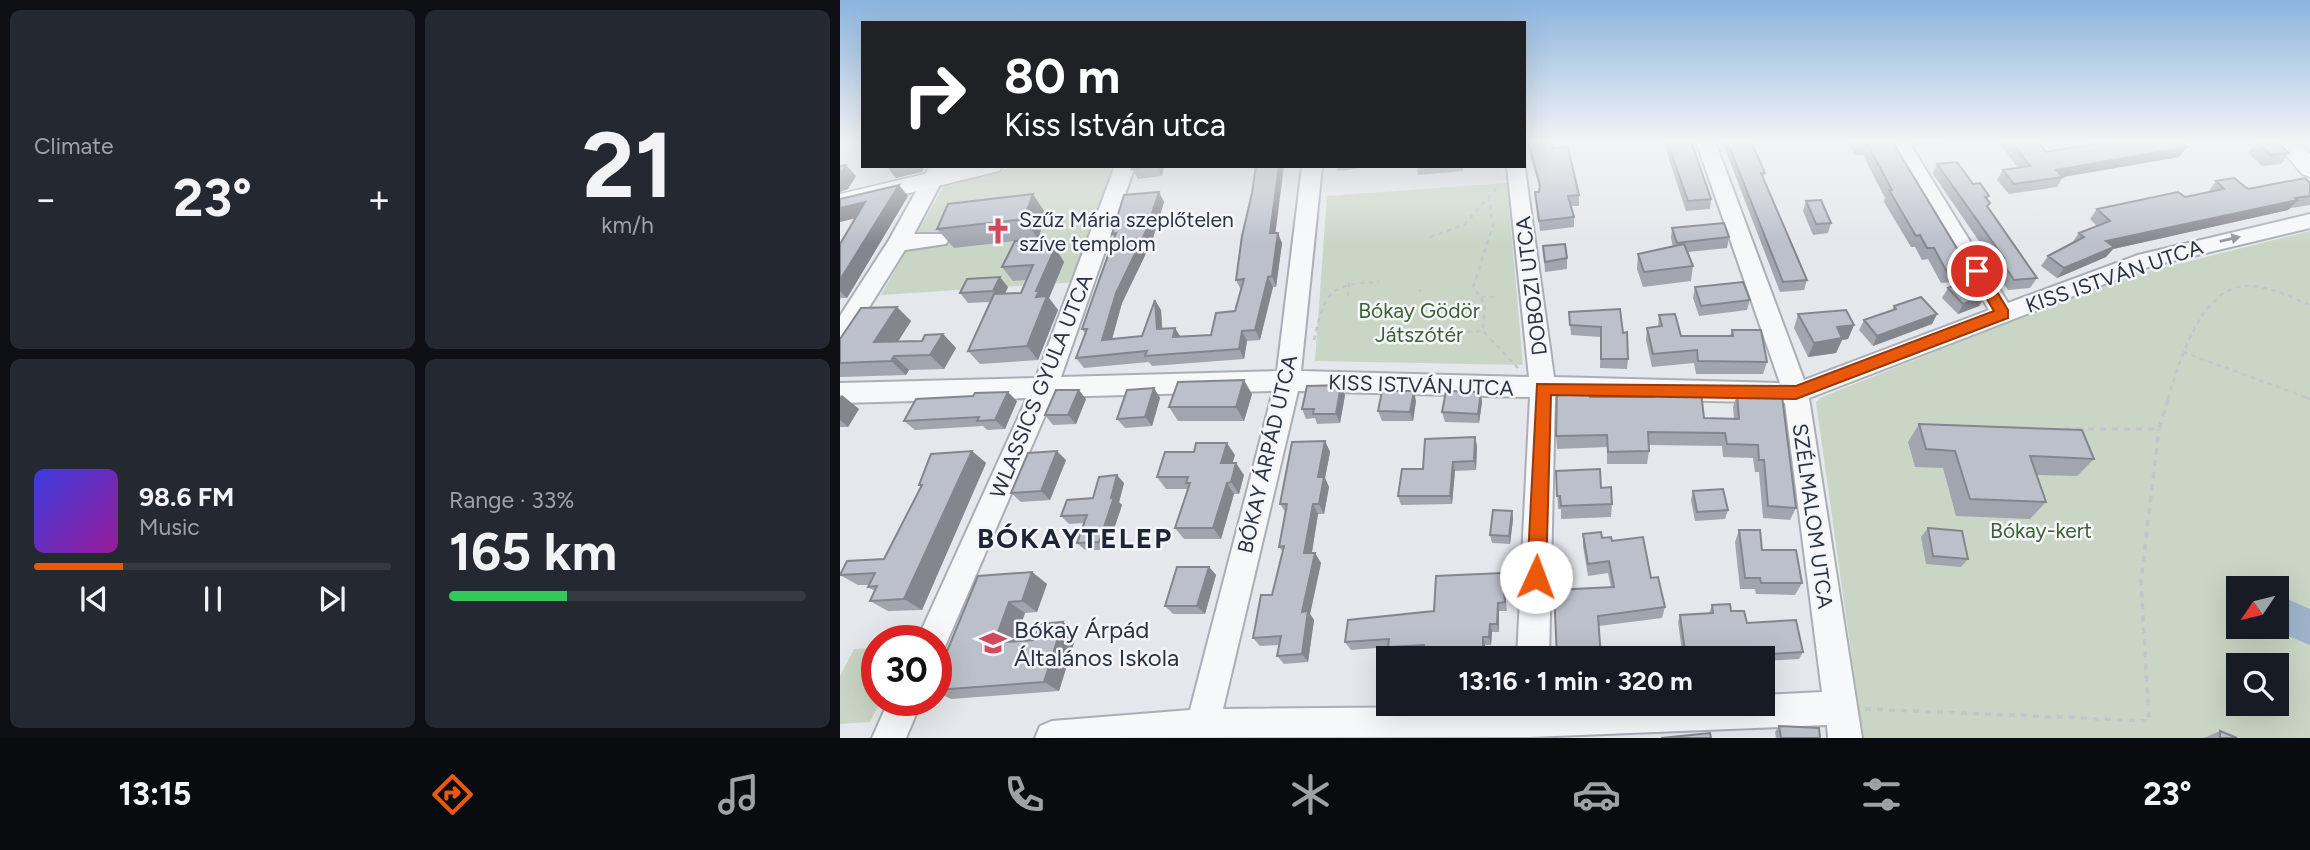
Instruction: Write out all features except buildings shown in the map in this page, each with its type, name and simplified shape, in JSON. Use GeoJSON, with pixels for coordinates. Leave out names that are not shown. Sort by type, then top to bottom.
{"type":"FeatureCollection","features":[{"type":"Feature","properties":{"kind":"main road"},"geometry":{"type":"LineString","coordinates":[[840,202],[928,175]]}},
{"type":"Feature","properties":{"kind":"street"},"geometry":{"type":"LineString","coordinates":[[840,335],[898,243],[935,175]]}},
{"type":"Feature","properties":{"kind":"street","name":"WLASSICS GYULA UTCA"},"geometry":{"type":"LineString","coordinates":[[939,625],[1044,389],[1122,175]]}},
{"type":"Feature","properties":{"kind":"street","name":"BÓKAY ÁRPÁD UTCA"},"geometry":{"type":"LineString","coordinates":[[1200,732],[1289,381],[1310,175]]}},
{"type":"Feature","properties":{"kind":"street","name":"DOBOZI UTCA"},"geometry":{"type":"LineString","coordinates":[[1512,175],[1540,389],[1533,646]]}},
{"type":"Feature","properties":{"kind":"street","name":"SZÉLMALOM UTCA"},"geometry":{"type":"LineString","coordinates":[[1717,175],[1796,393],[1843,723]]}},
{"type":"Feature","properties":{"kind":"street"},"geometry":{"type":"LineString","coordinates":[[1920,175],[2003,314]]}},
{"type":"Feature","properties":{"kind":"street","name":"KISS ISTVÁN UTCA"},"geometry":{"type":"LineString","coordinates":[[840,393],[1289,381],[1796,393],[2173,251],[2310,221]]}},
{"type":"Feature","properties":{"kind":"street"},"geometry":{"type":"LineString","coordinates":[[898,243],[938,239]]}},
{"type":"Feature","properties":{"kind":"street"},"geometry":{"type":"LineString","coordinates":[[889,738],[899,716]]}},
{"type":"Feature","properties":{"kind":"street"},"geometry":{"type":"LineString","coordinates":[[1052,738],[1531,721],[1843,723]]}},
{"type":"Feature","properties":{"kind":"path"},"geometry":{"type":"LineString","coordinates":[[1430,237],[1464,225],[1507,175]]}},
{"type":"Feature","properties":{"kind":"path"},"geometry":{"type":"LineString","coordinates":[[1489,196],[1493,225],[1474,287],[1485,304],[1483,331],[1540,389]]}},
{"type":"Feature","properties":{"kind":"path"},"geometry":{"type":"LineString","coordinates":[[1312,348],[1324,297],[1340,283],[1379,282]]}},
{"type":"Feature","properties":{"kind":"path"},"geometry":{"type":"LineString","coordinates":[[1348,296],[1349,283]]}},
{"type":"Feature","properties":{"kind":"path"},"geometry":{"type":"LineString","coordinates":[[1843,723],[2149,721],[2141,580],[2159,429],[2183,352],[2200,315],[2231,289],[2254,286],[2310,305]]}},
{"type":"Feature","properties":{"kind":"path"},"geometry":{"type":"LineString","coordinates":[[1481,297],[1499,297]]}},
{"type":"Feature","properties":{"kind":"path"},"geometry":{"type":"LineString","coordinates":[[1467,332],[1483,331]]}},
{"type":"Feature","properties":{"kind":"path"},"geometry":{"type":"LineString","coordinates":[[2183,352],[2310,399]]}},
{"type":"Feature","properties":{"kind":"path"},"geometry":{"type":"LineString","coordinates":[[2066,440],[2061,429],[2159,429]]}},
{"type":"Feature","properties":{"kind":"green space"},"geometry":{"type":"Polygon","coordinates":[[[979,175],[1113,175],[1077,282],[881,295],[945,184],[979,175]]]}},
{"type":"Feature","properties":{"kind":"green space","name":"Bókay Gödör Játszótér"},"geometry":{"type":"Polygon","coordinates":[[[1507,183],[1523,365],[1315,361],[1327,196],[1507,183]]]}},
{"type":"Feature","properties":{"kind":"green space","name":"Bókay-kert"},"geometry":{"type":"Polygon","coordinates":[[[2310,231],[2310,738],[1863,738],[1816,402],[1822,397],[2114,280],[2310,231]]]}},
{"type":"Feature","properties":{"kind":"green space"},"geometry":{"type":"Polygon","coordinates":[[[854,649],[861,649],[861,716],[873,716],[870,722],[840,724],[840,676],[854,649]]]}},
{"type":"Feature","properties":{"kind":"water"},"geometry":{"type":"Polygon","coordinates":[[[2289,600],[2310,609],[2310,645],[2289,636],[2289,600]]]}},
{"type":"Feature","properties":{"kind":"place","name":"Szűz Mária szeplőtelen szíve templom"},"geometry":{"type":"Point","coordinates":[998,231]}},
{"type":"Feature","properties":{"kind":"place","name":"Bókay Árpád Általános Iskola"},"geometry":{"type":"Point","coordinates":[993,643]}},
{"type":"Feature","properties":{"kind":"district","name":"BÓKAYTELEP"},"geometry":{"type":"Point","coordinates":[1075,538]}},
{"type":"Feature","properties":{"kind":"route"},"geometry":{"type":"LineString","coordinates":[[1536,577],[1543,389],[1796,393],[2003,314],[1977,271]]}}]}
